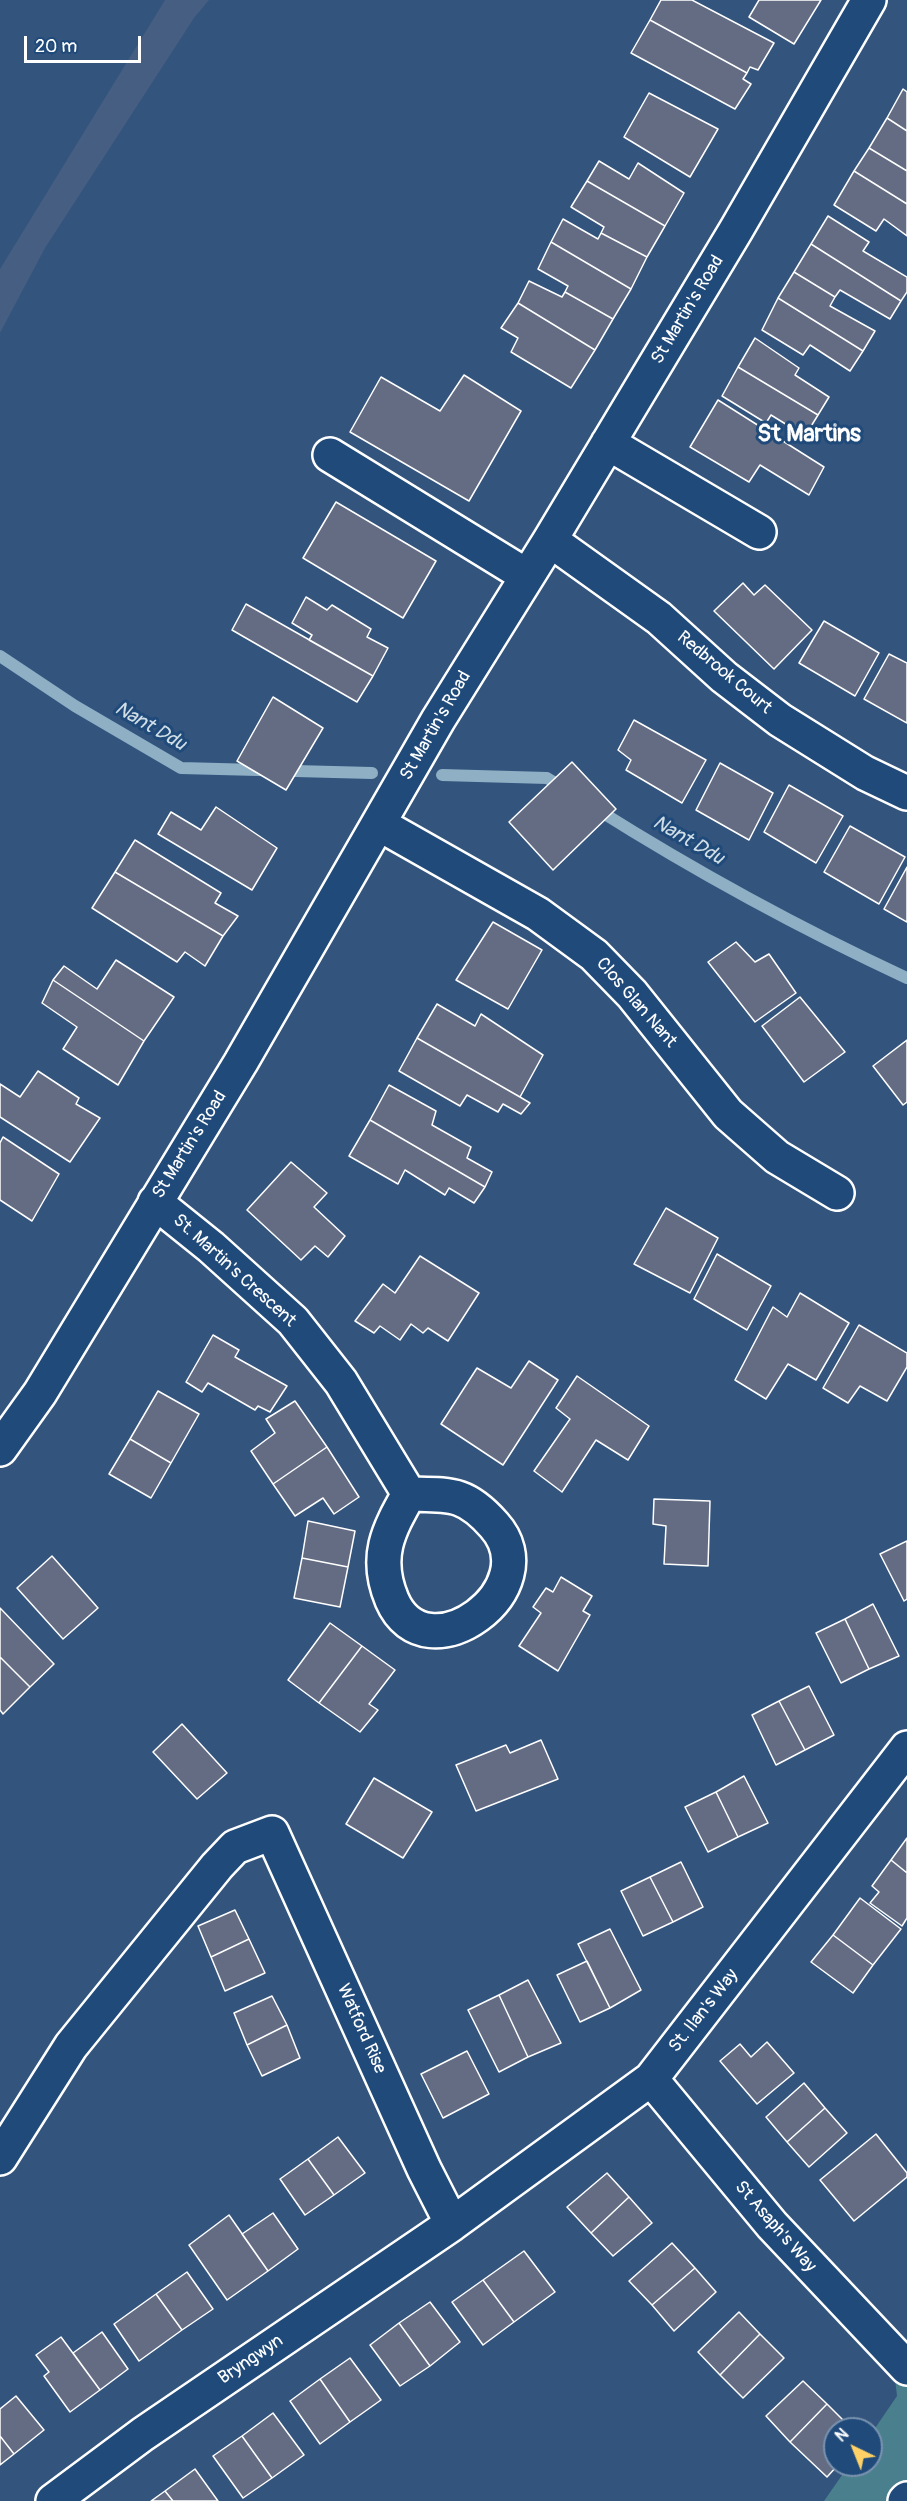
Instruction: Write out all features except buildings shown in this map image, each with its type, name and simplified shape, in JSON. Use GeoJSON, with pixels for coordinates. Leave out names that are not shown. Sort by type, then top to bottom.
{"type":"FeatureCollection","features":[{"type":"Feature","properties":{"kind":"street","name":"St Martin's Road"},"geometry":{"type":"LineString","coordinates":[[0,1449],[40,1393],[241,1062],[438,720],[550,540],[736,230],[869,0]]}},
{"type":"Feature","properties":{"kind":"street"},"geometry":{"type":"LineString","coordinates":[[608,443],[759,532]]}},
{"type":"Feature","properties":{"kind":"street"},"geometry":{"type":"LineString","coordinates":[[330,455],[526,576]]}},
{"type":"Feature","properties":{"kind":"street","name":"Redbrook Court"},"geometry":{"type":"LineString","coordinates":[[550,540],[659,618],[724,677],[780,720],[865,773],[907,792]]}},
{"type":"Feature","properties":{"kind":"street","name":"Clos Glan Nant"},"geometry":{"type":"LineString","coordinates":[[379,824],[538,914],[594,955],[632,994],[728,1114],[777,1157],[837,1193]]}},
{"type":"Feature","properties":{"kind":"street","name":"St. Martin's Crescent"},"geometry":{"type":"LineString","coordinates":[[155,1202],[211,1247],[293,1321],[341,1382],[409,1494]]}},
{"type":"Feature","properties":{"kind":"street"},"geometry":{"type":"LineString","coordinates":[[409,1494],[452,1495],[478,1506],[504,1536],[510,1569],[495,1600],[467,1622],[440,1633],[415,1627],[396,1608],[384,1582],[382,1558],[392,1524],[409,1494]]}},
{"type":"Feature","properties":{"kind":"street","name":"St. Ilan's Way"},"geometry":{"type":"LineString","coordinates":[[452,2224],[651,2079],[907,1748]]}},
{"type":"Feature","properties":{"kind":"street","name":"Watford Rise"},"geometry":{"type":"LineString","coordinates":[[0,2158],[70,2046],[217,1866],[236,1847],[272,1833],[424,2169],[452,2224]]}},
{"type":"Feature","properties":{"kind":"street","name":"St Asaph's Way"},"geometry":{"type":"LineString","coordinates":[[651,2079],[772,2225],[825,2284],[907,2368]]}},
{"type":"Feature","properties":{"kind":"street","name":"Bryngwyn"},"geometry":{"type":"LineString","coordinates":[[53,2501],[143,2434],[452,2224]]}},
{"type":"Feature","properties":{"kind":"shaded area"},"geometry":{"type":"Polygon","coordinates":[[[165,0],[209,0],[194,18],[45,248],[0,333],[0,269],[165,0]]]}},
{"type":"Feature","properties":{"kind":"green space"},"geometry":{"type":"Polygon","coordinates":[[[892,2353],[907,2353],[907,2499],[905,2501],[824,2501],[841,2477],[883,2477],[883,2417],[897,2396],[892,2353]]]}},
{"type":"Feature","properties":{"kind":"waterway","name":"Nant Ddu"},"geometry":{"type":"LineString","coordinates":[[0,656],[75,706],[181,768],[372,773]]}},
{"type":"Feature","properties":{"kind":"waterway","name":"Nant Ddu"},"geometry":{"type":"LineString","coordinates":[[442,775],[547,778],[565,789]]}},
{"type":"Feature","properties":{"kind":"waterway","name":"Nant Ddu"},"geometry":{"type":"LineString","coordinates":[[595,808],[748,898],[907,978]]}},
{"type":"Feature","properties":{"kind":"district","name":"St Martins"},"geometry":{"type":"Point","coordinates":[809,435]}}]}
